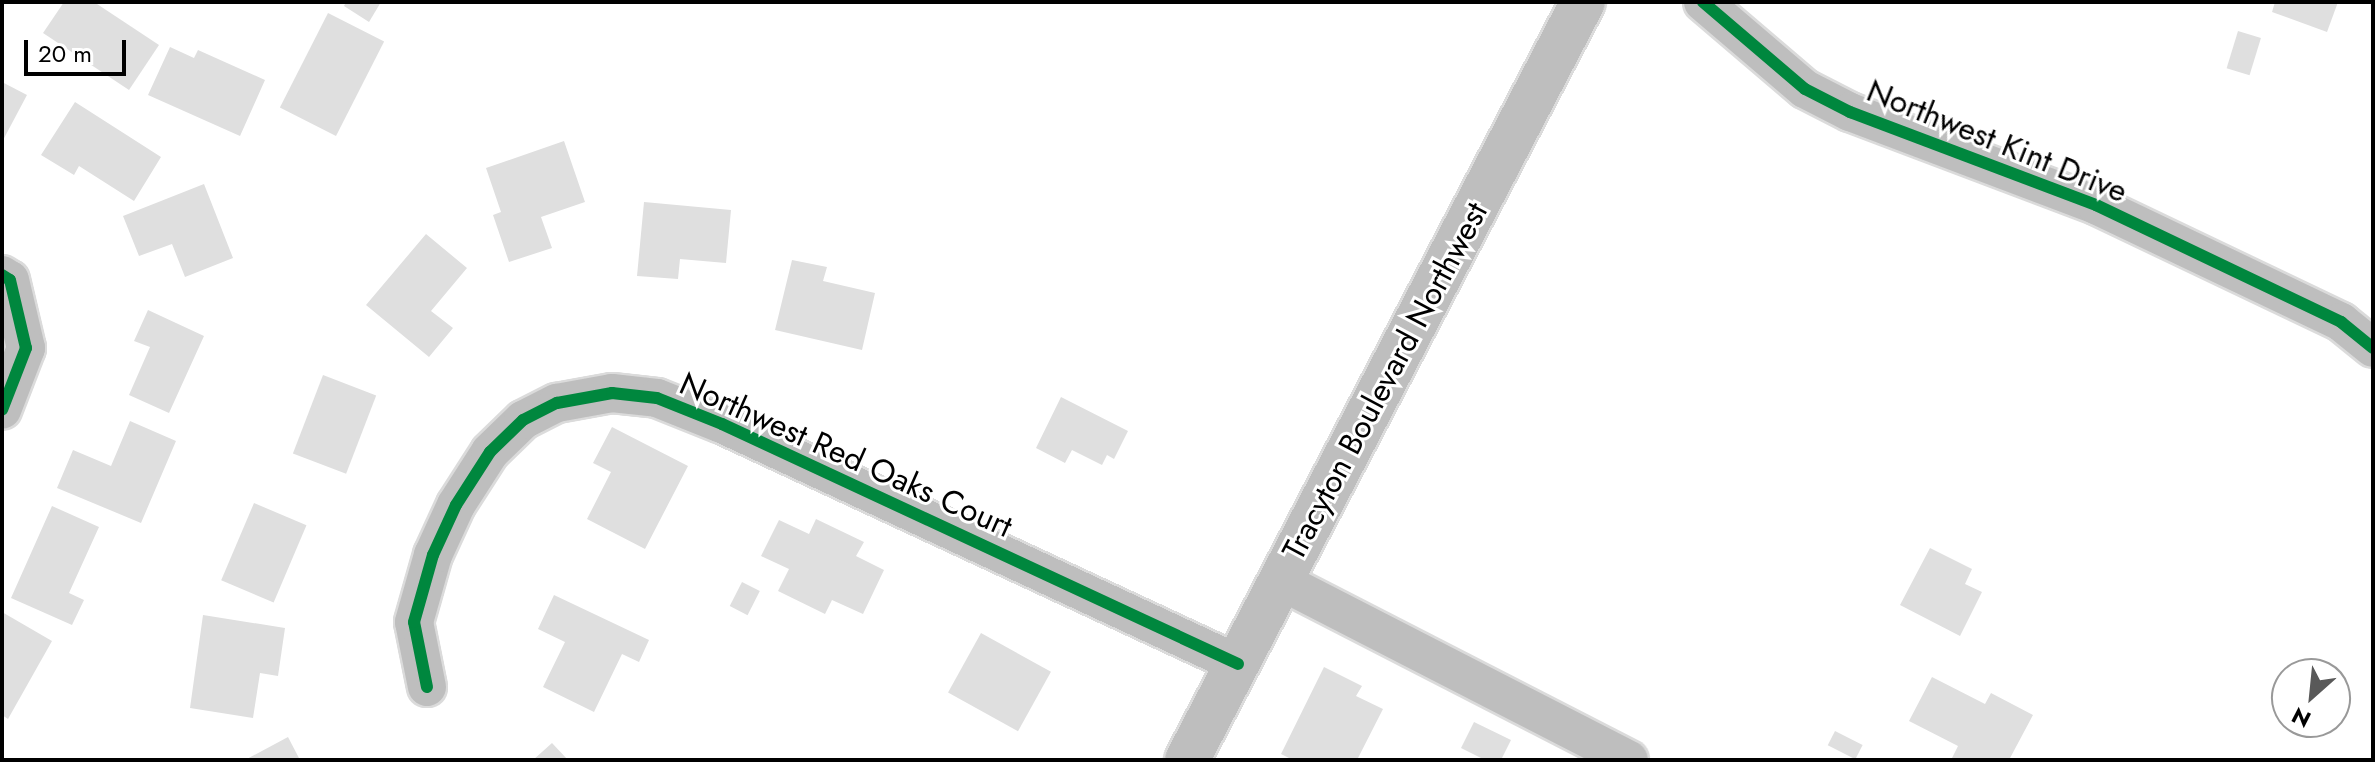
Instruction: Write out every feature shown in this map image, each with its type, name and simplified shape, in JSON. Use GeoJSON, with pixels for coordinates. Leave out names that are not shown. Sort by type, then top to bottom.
{"type":"FeatureCollection","features":[{"type":"Feature","properties":{"kind":"main road","name":"Tracyton Boulevard Northwest"},"geometry":{"type":"LineString","coordinates":[[1187,760],[1583,2]]}},
{"type":"Feature","properties":{"kind":"street","name":"Northwest Kint Drive"},"geometry":{"type":"LineString","coordinates":[[1703,2],[1805,89],[1850,112],[2096,205],[2341,322],[2373,348]]}},
{"type":"Feature","properties":{"kind":"street"},"geometry":{"type":"LineString","coordinates":[[2,275],[10,280],[26,348],[2,410]]}},
{"type":"Feature","properties":{"kind":"street","name":"Northwest Red Oaks Court"},"geometry":{"type":"LineString","coordinates":[[427,687],[414,622],[433,555],[456,505],[490,452],[523,420],[557,403],[612,393],[657,398],[722,424],[1238,664]]}},
{"type":"Feature","properties":{"kind":"street"},"geometry":{"type":"LineString","coordinates":[[1281,581],[1629,760]]}},
{"type":"Feature","properties":{"kind":"building"},"geometry":{"type":"Polygon","coordinates":[[[64,2],[94,2],[159,45],[129,90],[43,33],[64,2]]]}},
{"type":"Feature","properties":{"kind":"building"},"geometry":{"type":"Polygon","coordinates":[[[346,2],[381,2],[369,22],[344,6],[346,2]]]}},
{"type":"Feature","properties":{"kind":"building"},"geometry":{"type":"Polygon","coordinates":[[[2275,2],[2338,2],[2327,32],[2272,12],[2275,2]]]}},
{"type":"Feature","properties":{"kind":"building"},"geometry":{"type":"Polygon","coordinates":[[[328,13],[384,42],[336,136],[280,107],[328,13]]]}},
{"type":"Feature","properties":{"kind":"building"},"geometry":{"type":"Polygon","coordinates":[[[2238,31],[2261,38],[2250,75],[2227,68],[2238,31]]]}},
{"type":"Feature","properties":{"kind":"building"},"geometry":{"type":"Polygon","coordinates":[[[170,47],[194,58],[198,50],[265,80],[240,136],[148,95],[170,47]]]}},
{"type":"Feature","properties":{"kind":"building"},"geometry":{"type":"Polygon","coordinates":[[[2,82],[27,95],[2,142],[2,82]]]}},
{"type":"Feature","properties":{"kind":"building"},"geometry":{"type":"Polygon","coordinates":[[[75,102],[161,157],[134,201],[79,166],[74,175],[41,155],[75,102]]]}},
{"type":"Feature","properties":{"kind":"building"},"geometry":{"type":"Polygon","coordinates":[[[564,141],[585,202],[541,217],[552,248],[509,262],[493,215],[501,212],[486,168],[564,141]]]}},
{"type":"Feature","properties":{"kind":"building"},"geometry":{"type":"Polygon","coordinates":[[[204,184],[233,258],[185,277],[172,244],[139,256],[123,216],[204,184]]]}},
{"type":"Feature","properties":{"kind":"building"},"geometry":{"type":"Polygon","coordinates":[[[644,202],[731,210],[726,263],[680,259],[678,279],[637,276],[644,202]]]}},
{"type":"Feature","properties":{"kind":"building"},"geometry":{"type":"Polygon","coordinates":[[[426,234],[467,268],[431,311],[453,328],[429,357],[366,305],[426,234]]]}},
{"type":"Feature","properties":{"kind":"building"},"geometry":{"type":"Polygon","coordinates":[[[792,260],[827,267],[823,281],[875,293],[862,350],[775,330],[792,260]]]}},
{"type":"Feature","properties":{"kind":"building"},"geometry":{"type":"Polygon","coordinates":[[[148,310],[204,336],[169,413],[129,395],[150,347],[134,341],[148,310]]]}},
{"type":"Feature","properties":{"kind":"building"},"geometry":{"type":"Polygon","coordinates":[[[323,375],[376,395],[346,474],[293,453],[323,375]]]}},
{"type":"Feature","properties":{"kind":"building"},"geometry":{"type":"Polygon","coordinates":[[[1061,397],[1128,431],[1114,459],[1107,455],[1102,465],[1072,450],[1065,463],[1036,448],[1061,397]]]}},
{"type":"Feature","properties":{"kind":"building"},"geometry":{"type":"Polygon","coordinates":[[[130,421],[176,441],[141,523],[57,488],[73,450],[111,466],[130,421]]]}},
{"type":"Feature","properties":{"kind":"building"},"geometry":{"type":"Polygon","coordinates":[[[612,427],[688,466],[645,549],[587,519],[611,472],[593,463],[612,427]]]}},
{"type":"Feature","properties":{"kind":"building"},"geometry":{"type":"Polygon","coordinates":[[[254,503],[306,525],[274,603],[221,580],[254,503]]]}},
{"type":"Feature","properties":{"kind":"building"},"geometry":{"type":"Polygon","coordinates":[[[52,506],[99,527],[69,593],[84,600],[72,625],[11,598],[52,506]]]}},
{"type":"Feature","properties":{"kind":"building"},"geometry":{"type":"Polygon","coordinates":[[[816,519],[864,542],[856,556],[884,570],[863,614],[832,600],[825,614],[778,591],[789,569],[761,556],[779,520],[809,534],[816,519]]]}},
{"type":"Feature","properties":{"kind":"building"},"geometry":{"type":"Polygon","coordinates":[[[1930,548],[1972,569],[1965,584],[1982,592],[1960,636],[1900,605],[1930,548]]]}},
{"type":"Feature","properties":{"kind":"building"},"geometry":{"type":"Polygon","coordinates":[[[742,582],[760,591],[748,615],[730,606],[742,582]]]}},
{"type":"Feature","properties":{"kind":"building"},"geometry":{"type":"Polygon","coordinates":[[[554,595],[649,640],[639,662],[622,654],[594,712],[543,687],[565,642],[538,629],[554,595]]]}},
{"type":"Feature","properties":{"kind":"building"},"geometry":{"type":"Polygon","coordinates":[[[2,612],[52,641],[8,719],[2,715],[2,612]]]}},
{"type":"Feature","properties":{"kind":"building"},"geometry":{"type":"Polygon","coordinates":[[[203,615],[285,628],[278,676],[260,673],[253,718],[190,708],[203,615]]]}},
{"type":"Feature","properties":{"kind":"building"},"geometry":{"type":"Polygon","coordinates":[[[981,633],[1051,672],[1018,731],[948,692],[981,633]]]}},
{"type":"Feature","properties":{"kind":"building"},"geometry":{"type":"Polygon","coordinates":[[[1324,667],[1362,686],[1356,696],[1383,709],[1357,760],[1293,760],[1281,754],[1324,667]]]}},
{"type":"Feature","properties":{"kind":"building"},"geometry":{"type":"Polygon","coordinates":[[[1932,677],[1985,704],[1991,693],[2033,715],[2009,760],[1951,760],[1958,746],[1909,721],[1932,677]]]}},
{"type":"Feature","properties":{"kind":"building"},"geometry":{"type":"Polygon","coordinates":[[[1474,722],[1511,740],[1501,760],[1485,760],[1461,748],[1474,722]]]}},
{"type":"Feature","properties":{"kind":"building"},"geometry":{"type":"Polygon","coordinates":[[[1835,731],[1863,745],[1855,759],[1828,745],[1835,731]]]}},
{"type":"Feature","properties":{"kind":"building"},"geometry":{"type":"Polygon","coordinates":[[[288,737],[300,760],[245,760],[288,737]]]}},
{"type":"Feature","properties":{"kind":"building"},"geometry":{"type":"Polygon","coordinates":[[[552,743],[568,760],[533,760],[552,743]]]}},
{"type":"Feature","properties":{"kind":"cycle path"},"geometry":{"type":"LineString","coordinates":[[1703,2],[1805,89],[1850,112],[2096,205],[2341,322],[2373,348]]}},
{"type":"Feature","properties":{"kind":"cycle path"},"geometry":{"type":"LineString","coordinates":[[2,275],[10,280],[26,348],[2,410]]}},
{"type":"Feature","properties":{"kind":"cycle path"},"geometry":{"type":"LineString","coordinates":[[427,687],[414,622],[433,555],[456,505],[490,452],[523,420],[557,403],[612,393],[657,398],[722,424],[1238,664]]}}]}
